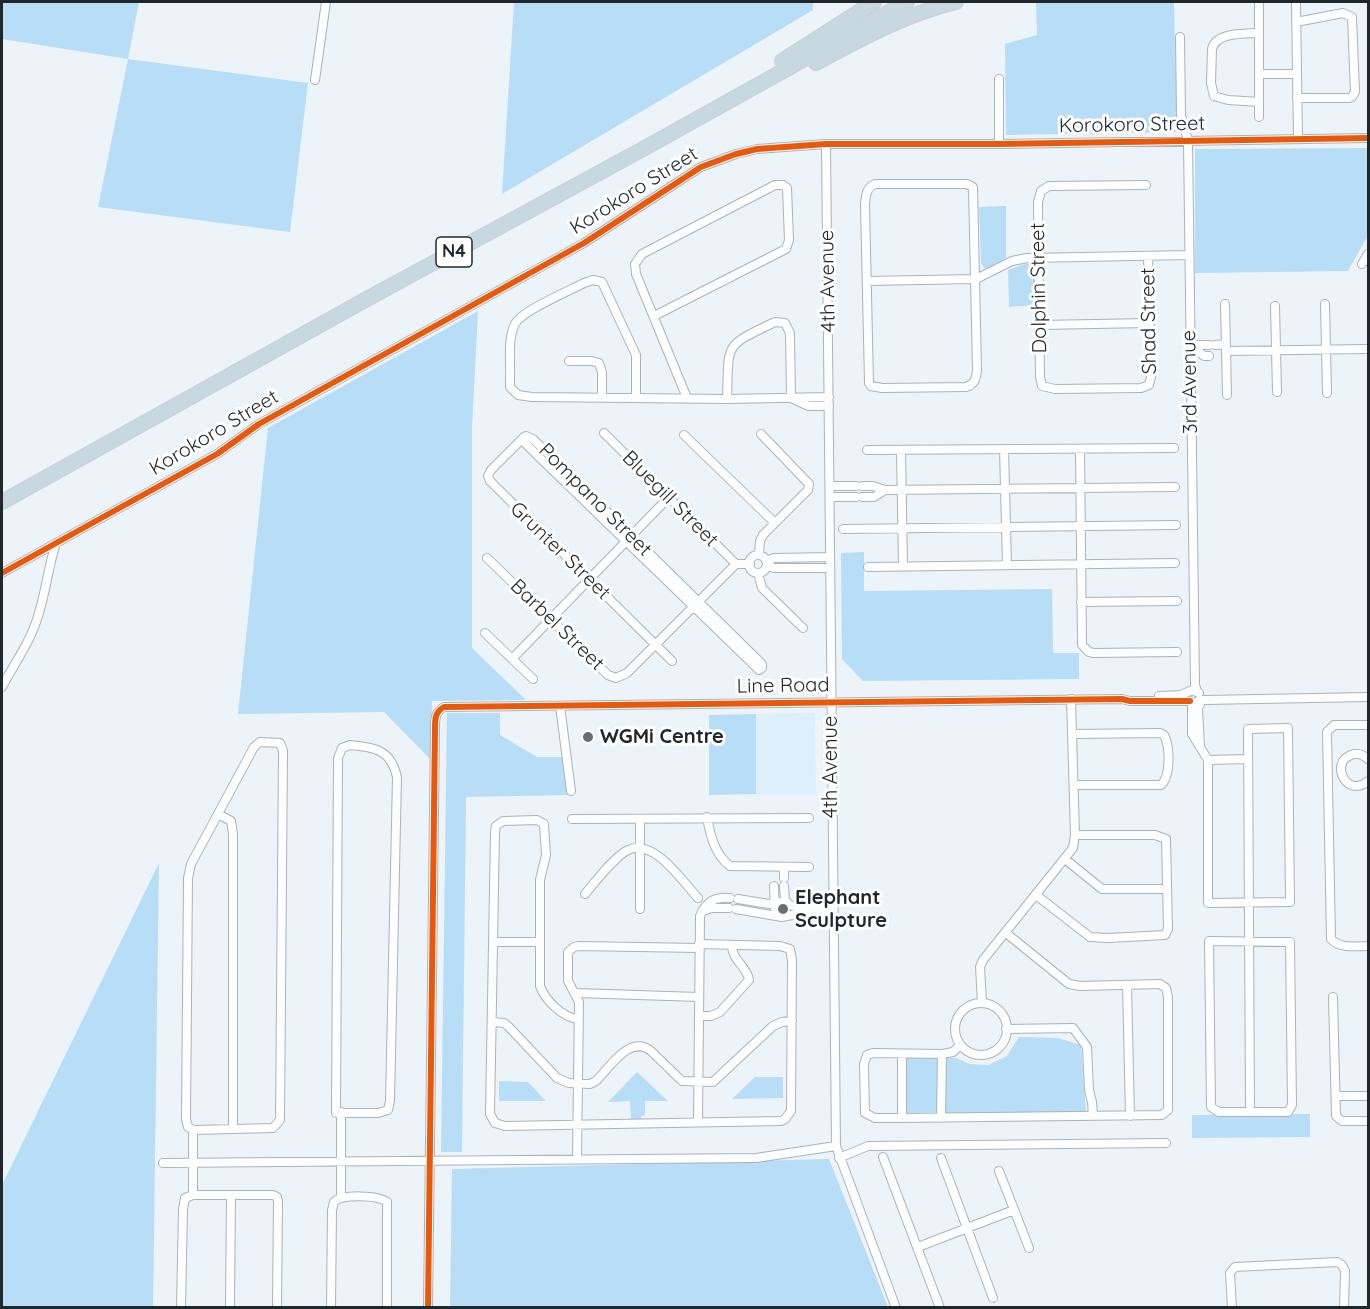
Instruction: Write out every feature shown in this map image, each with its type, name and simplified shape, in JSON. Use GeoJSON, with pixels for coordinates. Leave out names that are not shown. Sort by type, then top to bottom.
{"type":"FeatureCollection","features":[{"type":"Feature","properties":{"kind":"highway"},"geometry":{"type":"LineString","coordinates":[[643,149],[874,2]]}},
{"type":"Feature","properties":{"kind":"highway","name":"N4"},"geometry":{"type":"LineString","coordinates":[[2,502],[907,2]]}},
{"type":"Feature","properties":{"kind":"highway"},"geometry":{"type":"LineString","coordinates":[[543,203],[586,185],[852,43],[907,18],[956,2]]}},
{"type":"Feature","properties":{"kind":"street"},"geometry":{"type":"LineString","coordinates":[[315,80],[326,2]]}},
{"type":"Feature","properties":{"kind":"street"},"geometry":{"type":"LineString","coordinates":[[1259,2],[1259,117]]}},
{"type":"Feature","properties":{"kind":"street"},"geometry":{"type":"LineString","coordinates":[[1296,2],[1298,139]]}},
{"type":"Feature","properties":{"kind":"street"},"geometry":{"type":"LineString","coordinates":[[1296,22],[1343,13],[1350,15],[1353,21],[1354,92],[1349,98],[1297,98]]}},
{"type":"Feature","properties":{"kind":"street"},"geometry":{"type":"LineString","coordinates":[[1258,33],[1238,34],[1215,42],[1212,50],[1211,83],[1214,96],[1218,99],[1259,102]]}},
{"type":"Feature","properties":{"kind":"street","name":"3rd Avenue"},"geometry":{"type":"LineString","coordinates":[[1180,37],[1181,115],[1188,141],[1195,624],[1195,698],[1192,734],[1208,760]]}},
{"type":"Feature","properties":{"kind":"street"},"geometry":{"type":"LineString","coordinates":[[1259,74],[1297,74]]}},
{"type":"Feature","properties":{"kind":"street"},"geometry":{"type":"LineString","coordinates":[[999,79],[999,144]]}},
{"type":"Feature","properties":{"kind":"street","name":"Korokoro Street"},"geometry":{"type":"LineString","coordinates":[[2,573],[217,454],[259,424],[322,388],[584,243],[683,178],[710,163],[757,149],[826,144],[999,144],[1368,138]]}},
{"type":"Feature","properties":{"kind":"street","name":"4th Avenue"},"geometry":{"type":"LineString","coordinates":[[826,144],[836,1146],[896,1308]]}},
{"type":"Feature","properties":{"kind":"street"},"geometry":{"type":"LineString","coordinates":[[883,184],[971,185],[975,194],[976,279],[977,370],[974,382],[966,387],[882,388],[871,386],[868,371],[866,196],[870,186],[883,184]]}},
{"type":"Feature","properties":{"kind":"street","name":"Dolphin Street"},"geometry":{"type":"LineString","coordinates":[[1042,386],[1040,377],[1038,202],[1041,190],[1049,186],[1146,184]]}},
{"type":"Feature","properties":{"kind":"street"},"geometry":{"type":"LineString","coordinates":[[654,316],[786,249],[789,240],[787,188],[783,185],[775,185],[639,257],[635,264],[635,270],[687,398]]}},
{"type":"Feature","properties":{"kind":"street"},"geometry":{"type":"LineString","coordinates":[[1362,264],[1368,254]]}},
{"type":"Feature","properties":{"kind":"street"},"geometry":{"type":"LineString","coordinates":[[867,281],[976,279],[1012,261],[1039,257],[1189,255]]}},
{"type":"Feature","properties":{"kind":"street","name":"Shad Street"},"geometry":{"type":"LineString","coordinates":[[1042,386],[1050,389],[1077,389],[1142,388],[1149,385],[1151,376],[1148,256]]}},
{"type":"Feature","properties":{"kind":"street"},"geometry":{"type":"LineString","coordinates":[[636,396],[637,361],[634,348],[602,282],[593,280],[524,314],[516,322],[512,335],[510,387],[513,392],[524,396],[727,399],[829,397]]}},
{"type":"Feature","properties":{"kind":"street"},"geometry":{"type":"LineString","coordinates":[[1225,304],[1227,395]]}},
{"type":"Feature","properties":{"kind":"street"},"geometry":{"type":"LineString","coordinates":[[1325,304],[1327,393]]}},
{"type":"Feature","properties":{"kind":"street"},"geometry":{"type":"LineString","coordinates":[[1275,306],[1277,392]]}},
{"type":"Feature","properties":{"kind":"street"},"geometry":{"type":"LineString","coordinates":[[727,399],[728,358],[732,346],[742,338],[781,321],[785,323],[790,333],[791,398]]}},
{"type":"Feature","properties":{"kind":"street"},"geometry":{"type":"LineString","coordinates":[[1040,325],[1149,323]]}},
{"type":"Feature","properties":{"kind":"street"},"geometry":{"type":"LineString","coordinates":[[1190,348],[1212,345],[1226,350],[1368,349]]}},
{"type":"Feature","properties":{"kind":"street"},"geometry":{"type":"LineString","coordinates":[[1190,348],[1204,356],[1212,356],[1226,350]]}},
{"type":"Feature","properties":{"kind":"street"},"geometry":{"type":"LineString","coordinates":[[569,361],[599,363],[602,372],[602,396]]}},
{"type":"Feature","properties":{"kind":"street"},"geometry":{"type":"LineString","coordinates":[[791,398],[808,406],[829,406]]}},
{"type":"Feature","properties":{"kind":"street","name":"Bluegill Street"},"geometry":{"type":"LineString","coordinates":[[604,433],[736,564]]}},
{"type":"Feature","properties":{"kind":"street"},"geometry":{"type":"LineString","coordinates":[[761,434],[809,484],[808,490],[760,541],[759,555],[774,568],[830,568]]}},
{"type":"Feature","properties":{"kind":"street"},"geometry":{"type":"LineString","coordinates":[[684,435],[775,523]]}},
{"type":"Feature","properties":{"kind":"street","name":"Pompano Street"},"geometry":{"type":"LineString","coordinates":[[524,437],[525,442],[543,455],[748,654]]}},
{"type":"Feature","properties":{"kind":"street","name":"Grunter Street"},"geometry":{"type":"LineString","coordinates":[[524,437],[491,470],[488,479],[672,661]]}},
{"type":"Feature","properties":{"kind":"street"},"geometry":{"type":"LineString","coordinates":[[1080,448],[1082,645],[1089,652],[1177,652]]}},
{"type":"Feature","properties":{"kind":"street"},"geometry":{"type":"LineString","coordinates":[[867,450],[1174,448]]}},
{"type":"Feature","properties":{"kind":"street"},"geometry":{"type":"LineString","coordinates":[[1004,449],[1006,565]]}},
{"type":"Feature","properties":{"kind":"street"},"geometry":{"type":"LineString","coordinates":[[901,450],[903,566]]}},
{"type":"Feature","properties":{"kind":"street"},"geometry":{"type":"LineString","coordinates":[[831,486],[873,486],[885,490],[1175,487]]}},
{"type":"Feature","properties":{"kind":"street"},"geometry":{"type":"LineString","coordinates":[[831,497],[874,496],[885,490]]}},
{"type":"Feature","properties":{"kind":"street"},"geometry":{"type":"LineString","coordinates":[[512,659],[669,497]]}},
{"type":"Feature","properties":{"kind":"street"},"geometry":{"type":"LineString","coordinates":[[843,529],[1176,525]]}},
{"type":"Feature","properties":{"kind":"street"},"geometry":{"type":"LineString","coordinates":[[2,687],[23,650],[39,614],[56,543]]}},
{"type":"Feature","properties":{"kind":"street"},"geometry":{"type":"LineString","coordinates":[[759,555],[752,558],[750,564],[752,570],[758,573],[764,571],[767,563],[774,558],[830,557]]}},
{"type":"Feature","properties":{"kind":"street","name":"Barbel Street"},"geometry":{"type":"LineString","coordinates":[[487,558],[608,675],[616,678],[627,673],[656,645]]}},
{"type":"Feature","properties":{"kind":"street"},"geometry":{"type":"LineString","coordinates":[[868,567],[1175,563]]}},
{"type":"Feature","properties":{"kind":"street"},"geometry":{"type":"LineString","coordinates":[[656,645],[736,564],[750,564]]}},
{"type":"Feature","properties":{"kind":"street"},"geometry":{"type":"LineString","coordinates":[[758,573],[759,585],[803,628]]}},
{"type":"Feature","properties":{"kind":"street"},"geometry":{"type":"LineString","coordinates":[[1081,602],[1177,601]]}},
{"type":"Feature","properties":{"kind":"street"},"geometry":{"type":"LineString","coordinates":[[485,633],[533,679]]}},
{"type":"Feature","properties":{"kind":"street","name":"Line Road"},"geometry":{"type":"LineString","coordinates":[[431,1160],[435,728],[436,714],[444,706],[1071,699],[1130,701],[1195,698],[1244,701],[1257,698],[1368,697]]}},
{"type":"Feature","properties":{"kind":"street"},"geometry":{"type":"LineString","coordinates":[[982,1003],[980,967],[983,960],[1073,849],[1075,835],[1074,734],[1071,699]]}},
{"type":"Feature","properties":{"kind":"street"},"geometry":{"type":"LineString","coordinates":[[560,706],[571,791]]}},
{"type":"Feature","properties":{"kind":"street"},"geometry":{"type":"LineString","coordinates":[[1368,725],[1339,724],[1331,726],[1328,732],[1331,939],[1342,946],[1368,946]]}},
{"type":"Feature","properties":{"kind":"street"},"geometry":{"type":"LineString","coordinates":[[1248,759],[1208,760],[1208,903],[1248,903],[1290,902],[1288,728],[1248,729],[1248,759],[1248,903],[1251,1111]]}},
{"type":"Feature","properties":{"kind":"street"},"geometry":{"type":"LineString","coordinates":[[1074,734],[1160,733],[1166,739],[1167,752],[1167,776],[1161,785],[1074,785]]}},
{"type":"Feature","properties":{"kind":"street"},"geometry":{"type":"LineString","coordinates":[[260,742],[280,743],[283,751],[280,1120],[273,1128],[193,1130],[188,1127],[186,1119],[188,878],[192,864],[218,814],[257,744],[260,742]]}},
{"type":"Feature","properties":{"kind":"street"},"geometry":{"type":"LineString","coordinates":[[350,745],[371,747],[382,752],[392,763],[397,777],[390,1106],[385,1112],[341,1112],[336,1113],[338,758],[342,748],[350,745]]}},
{"type":"Feature","properties":{"kind":"street"},"geometry":{"type":"LineString","coordinates":[[1368,759],[1362,754],[1352,754],[1343,761],[1341,771],[1349,784],[1359,786],[1368,781]]}},
{"type":"Feature","properties":{"kind":"street"},"geometry":{"type":"LineString","coordinates":[[1328,770],[1341,771]]}},
{"type":"Feature","properties":{"kind":"street"},"geometry":{"type":"LineString","coordinates":[[218,814],[231,821],[233,834],[233,1128]]}},
{"type":"Feature","properties":{"kind":"street"},"geometry":{"type":"LineString","coordinates":[[707,817],[711,840],[728,865],[774,868],[809,867]]}},
{"type":"Feature","properties":{"kind":"street"},"geometry":{"type":"LineString","coordinates":[[573,819],[810,818]]}},
{"type":"Feature","properties":{"kind":"street"},"geometry":{"type":"LineString","coordinates":[[640,819],[640,909]]}},
{"type":"Feature","properties":{"kind":"street"},"geometry":{"type":"LineString","coordinates":[[577,1158],[577,1125],[577,1083],[579,1002],[568,975],[568,952],[574,947],[732,945],[780,946],[790,949],[792,954],[791,1111],[785,1119],[781,1121],[698,1122],[577,1125],[505,1126],[495,1123],[491,1119],[496,826],[503,821],[537,820],[544,825],[546,855],[540,880],[541,990],[564,1015],[571,1019],[578,1019]]}},
{"type":"Feature","properties":{"kind":"street"},"geometry":{"type":"LineString","coordinates":[[1036,895],[1090,937],[1160,937],[1165,935],[1168,930],[1166,841],[1163,836],[1075,835]]}},
{"type":"Feature","properties":{"kind":"street"},"geometry":{"type":"LineString","coordinates":[[585,894],[622,855],[631,849],[640,848],[657,855],[698,898]]}},
{"type":"Feature","properties":{"kind":"street"},"geometry":{"type":"LineString","coordinates":[[1065,859],[1102,889],[1167,889]]}},
{"type":"Feature","properties":{"kind":"street"},"geometry":{"type":"LineString","coordinates":[[774,868],[775,903],[777,914],[782,917]]}},
{"type":"Feature","properties":{"kind":"street"},"geometry":{"type":"LineString","coordinates":[[784,868],[785,900],[789,904]]}},
{"type":"Feature","properties":{"kind":"street"},"geometry":{"type":"LineString","coordinates":[[698,1122],[701,912],[709,902],[717,898],[832,910]]}},
{"type":"Feature","properties":{"kind":"street"},"geometry":{"type":"LineString","coordinates":[[701,912],[711,908],[733,909],[782,917],[832,910]]}},
{"type":"Feature","properties":{"kind":"street"},"geometry":{"type":"LineString","coordinates":[[960,1045],[953,1053],[870,1054],[865,1059],[864,1075],[864,1109],[868,1116],[875,1118],[941,1118],[1130,1116],[1162,1115],[1168,1110],[1168,997],[1166,988],[1160,984],[1080,986],[1070,984],[1006,933]]}},
{"type":"Feature","properties":{"kind":"street"},"geometry":{"type":"LineString","coordinates":[[1209,941],[1249,941],[1290,942],[1292,1105],[1288,1112],[1219,1112],[1210,1107],[1209,941]]}},
{"type":"Feature","properties":{"kind":"street"},"geometry":{"type":"LineString","coordinates":[[494,942],[540,942]]}},
{"type":"Feature","properties":{"kind":"street"},"geometry":{"type":"LineString","coordinates":[[699,1016],[711,1017],[720,1012],[749,980],[748,973],[734,957],[732,945]]}},
{"type":"Feature","properties":{"kind":"street"},"geometry":{"type":"LineString","coordinates":[[1127,985],[1130,1116]]}},
{"type":"Feature","properties":{"kind":"street"},"geometry":{"type":"LineString","coordinates":[[576,993],[699,997]]}},
{"type":"Feature","properties":{"kind":"street"},"geometry":{"type":"LineString","coordinates":[[1334,997],[1337,1119],[1368,1121]]}},
{"type":"Feature","properties":{"kind":"street"},"geometry":{"type":"LineString","coordinates":[[982,1003],[991,1005],[999,1011],[1005,1019],[1006,1029],[1002,1044],[989,1053],[974,1054],[960,1045],[955,1032],[957,1017],[967,1006],[982,1003]]}},
{"type":"Feature","properties":{"kind":"street"},"geometry":{"type":"LineString","coordinates":[[493,1022],[504,1023],[508,1026],[562,1082],[593,1083],[628,1048],[637,1045],[647,1047],[682,1081],[713,1082],[773,1026],[792,1021]]}},
{"type":"Feature","properties":{"kind":"street"},"geometry":{"type":"LineString","coordinates":[[1006,1029],[1072,1029],[1087,1047],[1093,1116]]}},
{"type":"Feature","properties":{"kind":"street"},"geometry":{"type":"LineString","coordinates":[[902,1054],[902,1118]]}},
{"type":"Feature","properties":{"kind":"street"},"geometry":{"type":"LineString","coordinates":[[941,1118],[942,1054]]}},
{"type":"Feature","properties":{"kind":"street"},"geometry":{"type":"LineString","coordinates":[[1336,1096],[1368,1096]]}},
{"type":"Feature","properties":{"kind":"street"},"geometry":{"type":"LineString","coordinates":[[341,1112],[341,1197]]}},
{"type":"Feature","properties":{"kind":"street"},"geometry":{"type":"LineString","coordinates":[[193,1130],[194,1195]]}},
{"type":"Feature","properties":{"kind":"street"},"geometry":{"type":"LineString","coordinates":[[839,1158],[868,1146],[1166,1143]]}},
{"type":"Feature","properties":{"kind":"street"},"geometry":{"type":"LineString","coordinates":[[162,1163],[756,1158],[836,1146]]}},
{"type":"Feature","properties":{"kind":"street"},"geometry":{"type":"LineString","coordinates":[[883,1157],[940,1308]]}},
{"type":"Feature","properties":{"kind":"street"},"geometry":{"type":"LineString","coordinates":[[940,1158],[993,1298]]}},
{"type":"Feature","properties":{"kind":"street"},"geometry":{"type":"LineString","coordinates":[[428,1308],[431,1160]]}},
{"type":"Feature","properties":{"kind":"street"},"geometry":{"type":"LineString","coordinates":[[999,1171],[1029,1248]]}},
{"type":"Feature","properties":{"kind":"street"},"geometry":{"type":"LineString","coordinates":[[181,1308],[183,1204],[186,1197],[273,1194],[278,1199],[277,1308]]}},
{"type":"Feature","properties":{"kind":"street"},"geometry":{"type":"LineString","coordinates":[[230,1308],[231,1195]]}},
{"type":"Feature","properties":{"kind":"street"},"geometry":{"type":"LineString","coordinates":[[331,1308],[332,1210],[334,1202],[341,1197],[378,1197],[387,1202],[387,1308]]}},
{"type":"Feature","properties":{"kind":"street"},"geometry":{"type":"LineString","coordinates":[[918,1247],[1014,1210]]}},
{"type":"Feature","properties":{"kind":"street"},"geometry":{"type":"LineString","coordinates":[[1232,1308],[1229,1279],[1231,1269],[1235,1267],[1336,1262],[1342,1265],[1345,1271],[1344,1308]]}},
{"type":"Feature","properties":{"kind":"shaded area"},"geometry":{"type":"Polygon","coordinates":[[[2,2],[139,2],[128,59],[2,39],[2,2]]]}},
{"type":"Feature","properties":{"kind":"shaded area"},"geometry":{"type":"Polygon","coordinates":[[[514,2],[813,2],[813,10],[502,194],[514,2]]]}},
{"type":"Feature","properties":{"kind":"shaded area"},"geometry":{"type":"Polygon","coordinates":[[[1036,2],[1174,2],[1177,132],[1006,135],[1005,44],[1037,35],[1036,2]]]}},
{"type":"Feature","properties":{"kind":"shaded area"},"geometry":{"type":"Polygon","coordinates":[[[128,59],[308,83],[290,232],[98,207],[128,59]]]}},
{"type":"Feature","properties":{"kind":"shaded area"},"geometry":{"type":"Polygon","coordinates":[[[1368,148],[1368,235],[1348,271],[1195,273],[1195,149],[1368,148]]]}},
{"type":"Feature","properties":{"kind":"shaded area"},"geometry":{"type":"Polygon","coordinates":[[[1006,206],[1006,260],[985,269],[981,263],[979,207],[1006,206]]]}},
{"type":"Feature","properties":{"kind":"shaded area"},"geometry":{"type":"Polygon","coordinates":[[[1027,263],[1034,267],[1034,305],[1009,307],[1008,270],[1027,263]]]}},
{"type":"Feature","properties":{"kind":"shaded area"},"geometry":{"type":"Polygon","coordinates":[[[478,311],[472,428],[472,648],[526,700],[432,701],[431,760],[384,712],[238,714],[268,428],[478,311]]]}},
{"type":"Feature","properties":{"kind":"shaded area"},"geometry":{"type":"Polygon","coordinates":[[[864,552],[864,591],[1052,589],[1053,653],[1079,653],[1079,679],[863,681],[842,659],[841,553],[864,552]]]}},
{"type":"Feature","properties":{"kind":"shaded area"},"geometry":{"type":"Polygon","coordinates":[[[447,713],[500,713],[500,735],[537,757],[563,757],[568,795],[466,797],[462,1152],[441,1152],[447,713]]]}},
{"type":"Feature","properties":{"kind":"shaded area"},"geometry":{"type":"Polygon","coordinates":[[[815,713],[816,794],[756,794],[756,714],[815,713]]]}},
{"type":"Feature","properties":{"kind":"shaded area"},"geometry":{"type":"Polygon","coordinates":[[[756,714],[756,794],[709,795],[709,715],[756,714]]]}},
{"type":"Feature","properties":{"kind":"shaded area"},"geometry":{"type":"Polygon","coordinates":[[[159,863],[153,1307],[2,1307],[2,1185],[159,863]]]}},
{"type":"Feature","properties":{"kind":"shaded area"},"geometry":{"type":"Polygon","coordinates":[[[1019,1037],[1058,1038],[1081,1045],[1086,1112],[944,1113],[945,1058],[956,1058],[969,1064],[988,1065],[1007,1056],[1019,1037]]]}},
{"type":"Feature","properties":{"kind":"shaded area"},"geometry":{"type":"Polygon","coordinates":[[[906,1058],[938,1058],[937,1113],[906,1113],[906,1058]]]}},
{"type":"Feature","properties":{"kind":"shaded area"},"geometry":{"type":"Polygon","coordinates":[[[637,1072],[668,1101],[645,1101],[645,1115],[641,1116],[641,1120],[631,1121],[630,1101],[608,1102],[637,1072]]]}},
{"type":"Feature","properties":{"kind":"shaded area"},"geometry":{"type":"Polygon","coordinates":[[[755,1077],[783,1077],[783,1098],[732,1099],[755,1077]]]}},
{"type":"Feature","properties":{"kind":"shaded area"},"geometry":{"type":"Polygon","coordinates":[[[499,1081],[528,1082],[546,1101],[499,1101],[499,1081]]]}},
{"type":"Feature","properties":{"kind":"shaded area"},"geometry":{"type":"Polygon","coordinates":[[[1310,1114],[1310,1137],[1192,1138],[1192,1115],[1310,1114]]]}},
{"type":"Feature","properties":{"kind":"shaded area"},"geometry":{"type":"Polygon","coordinates":[[[829,1159],[888,1307],[450,1308],[452,1169],[829,1159]]]}},
{"type":"Feature","properties":{"kind":"cycle path"},"geometry":{"type":"LineString","coordinates":[[2,573],[217,454],[259,424],[584,243],[701,167],[736,154],[757,149],[826,144],[999,144],[1368,138]]}},
{"type":"Feature","properties":{"kind":"cycle path"},"geometry":{"type":"LineString","coordinates":[[428,1308],[435,725],[436,716],[441,709],[444,707],[1122,699],[1190,701]]}},
{"type":"Feature","properties":{"kind":"place","name":"WGMi Centre"},"geometry":{"type":"Point","coordinates":[588,737]}},
{"type":"Feature","properties":{"kind":"place","name":"Elephant Sculpture"},"geometry":{"type":"Point","coordinates":[783,909]}}]}
